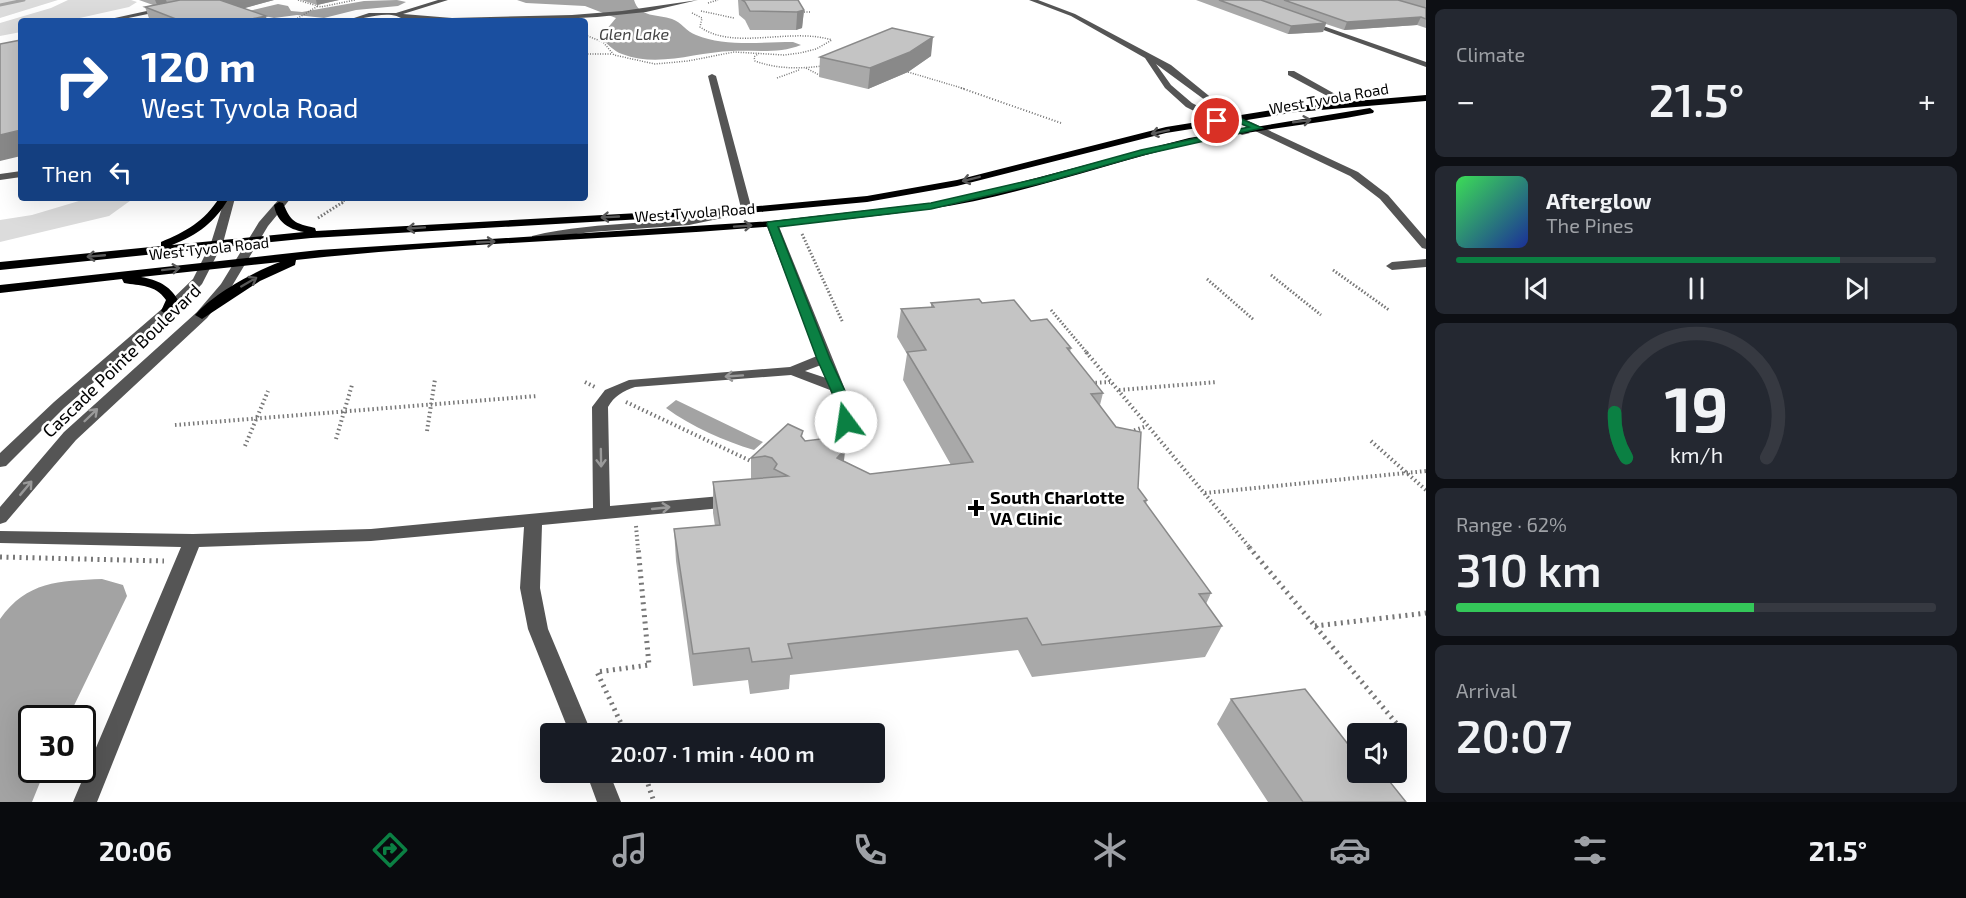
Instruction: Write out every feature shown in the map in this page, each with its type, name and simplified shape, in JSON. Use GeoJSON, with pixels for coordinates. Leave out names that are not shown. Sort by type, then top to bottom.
{"type":"FeatureCollection","features":[{"type":"Feature","properties":{"kind":"main road","name":"West Tyvola Road"},"geometry":{"type":"LineString","coordinates":[[0,266],[217,243],[338,233],[819,204],[913,192],[1116,141],[1217,121],[1349,104],[1421,98]]}},
{"type":"Feature","properties":{"kind":"main road","name":"West Tyvola Road"},"geometry":{"type":"LineString","coordinates":[[0,289],[239,262],[532,239],[772,224],[931,206],[1043,180],[1141,152],[1240,131],[1366,112],[1421,98]]}},
{"type":"Feature","properties":{"kind":"main road"},"geometry":{"type":"LineString","coordinates":[[772,224],[785,214],[883,203],[913,192]]}},
{"type":"Feature","properties":{"kind":"main road"},"geometry":{"type":"LineString","coordinates":[[122,254],[182,237],[203,226],[215,216],[222,201]]}},
{"type":"Feature","properties":{"kind":"main road"},"geometry":{"type":"LineString","coordinates":[[283,201],[280,214],[297,228],[338,233]]}},
{"type":"Feature","properties":{"kind":"main road"},"geometry":{"type":"LineString","coordinates":[[202,315],[237,289],[263,274],[288,263],[319,255]]}},
{"type":"Feature","properties":{"kind":"main road"},"geometry":{"type":"LineString","coordinates":[[71,280],[139,280],[152,284],[168,291],[172,300],[168,311]]}},
{"type":"Feature","properties":{"kind":"street"},"geometry":{"type":"LineString","coordinates":[[359,18],[374,14],[396,14],[445,0]]}},
{"type":"Feature","properties":{"kind":"street"},"geometry":{"type":"LineString","coordinates":[[534,18],[594,16],[665,7],[695,0]]}},
{"type":"Feature","properties":{"kind":"street"},"geometry":{"type":"LineString","coordinates":[[1032,0],[1073,15],[1176,73],[1209,102],[1235,118],[1354,174],[1384,197],[1426,246]]}},
{"type":"Feature","properties":{"kind":"street"},"geometry":{"type":"LineString","coordinates":[[119,18],[179,6]]}},
{"type":"Feature","properties":{"kind":"street"},"geometry":{"type":"LineString","coordinates":[[396,14],[405,18]]}},
{"type":"Feature","properties":{"kind":"street"},"geometry":{"type":"LineString","coordinates":[[1303,20],[1426,65]]}},
{"type":"Feature","properties":{"kind":"street"},"geometry":{"type":"LineString","coordinates":[[1149,58],[1173,95],[1193,109],[1319,164],[1384,197]]}},
{"type":"Feature","properties":{"kind":"street"},"geometry":{"type":"LineString","coordinates":[[1292,73],[1349,104]]}},
{"type":"Feature","properties":{"kind":"street"},"geometry":{"type":"LineString","coordinates":[[532,239],[590,229],[697,222],[718,219],[747,210],[712,76]]}},
{"type":"Feature","properties":{"kind":"street"},"geometry":{"type":"LineString","coordinates":[[0,177],[18,174]]}},
{"type":"Feature","properties":{"kind":"street","name":"Cascade Pointe Boulevard"},"geometry":{"type":"LineString","coordinates":[[0,462],[59,405],[168,311],[198,281],[217,243],[229,201]]}},
{"type":"Feature","properties":{"kind":"street","name":"Cascade Pointe Boulevard"},"geometry":{"type":"LineString","coordinates":[[0,518],[69,436],[202,315],[226,286],[262,224],[283,201]]}},
{"type":"Feature","properties":{"kind":"street"},"geometry":{"type":"LineString","coordinates":[[772,224],[824,359],[845,406],[846,422],[836,439],[809,465]]}},
{"type":"Feature","properties":{"kind":"street"},"geometry":{"type":"LineString","coordinates":[[1392,266],[1426,263]]}},
{"type":"Feature","properties":{"kind":"street"},"geometry":{"type":"LineString","coordinates":[[603,514],[600,407],[609,393],[635,383],[792,371],[824,359]]}},
{"type":"Feature","properties":{"kind":"street"},"geometry":{"type":"LineString","coordinates":[[792,371],[836,387]]}},
{"type":"Feature","properties":{"kind":"street"},"geometry":{"type":"LineString","coordinates":[[0,537],[193,542],[371,535],[753,498]]}},
{"type":"Feature","properties":{"kind":"street"},"geometry":{"type":"LineString","coordinates":[[533,520],[530,588],[538,629],[576,723]]}},
{"type":"Feature","properties":{"kind":"street"},"geometry":{"type":"LineString","coordinates":[[85,802],[193,542]]}},
{"type":"Feature","properties":{"kind":"street"},"geometry":{"type":"LineString","coordinates":[[601,783],[609,802]]}},
{"type":"Feature","properties":{"kind":"path"},"geometry":{"type":"LineString","coordinates":[[298,0],[318,6]]}},
{"type":"Feature","properties":{"kind":"path"},"geometry":{"type":"LineString","coordinates":[[298,18],[318,6],[355,0]]}},
{"type":"Feature","properties":{"kind":"path"},"geometry":{"type":"LineString","coordinates":[[588,54],[613,54],[655,64],[688,61],[726,52],[784,55],[806,52],[832,40],[824,36],[796,32],[750,38],[719,36],[701,30],[700,16],[665,7]]}},
{"type":"Feature","properties":{"kind":"path"},"geometry":{"type":"LineString","coordinates":[[690,9],[720,13],[734,18]]}},
{"type":"Feature","properties":{"kind":"path"},"geometry":{"type":"LineString","coordinates":[[796,12],[810,12]]}},
{"type":"Feature","properties":{"kind":"path"},"geometry":{"type":"LineString","coordinates":[[588,36],[603,42],[613,54]]}},
{"type":"Feature","properties":{"kind":"path"},"geometry":{"type":"LineString","coordinates":[[759,53],[753,60],[759,63],[785,68],[806,68],[821,76]]}},
{"type":"Feature","properties":{"kind":"path"},"geometry":{"type":"LineString","coordinates":[[777,78],[806,68],[829,64]]}},
{"type":"Feature","properties":{"kind":"path"},"geometry":{"type":"LineString","coordinates":[[908,72],[950,83],[1061,123]]}},
{"type":"Feature","properties":{"kind":"path"},"geometry":{"type":"LineString","coordinates":[[311,222],[340,206],[344,201]]}},
{"type":"Feature","properties":{"kind":"path"},"geometry":{"type":"LineString","coordinates":[[801,231],[843,323]]}},
{"type":"Feature","properties":{"kind":"path"},"geometry":{"type":"LineString","coordinates":[[1333,270],[1389,310]]}},
{"type":"Feature","properties":{"kind":"path"},"geometry":{"type":"LineString","coordinates":[[1270,275],[1321,315]]}},
{"type":"Feature","properties":{"kind":"path"},"geometry":{"type":"LineString","coordinates":[[1207,279],[1254,320]]}},
{"type":"Feature","properties":{"kind":"path"},"geometry":{"type":"LineString","coordinates":[[1051,310],[1396,723]]}},
{"type":"Feature","properties":{"kind":"path"},"geometry":{"type":"LineString","coordinates":[[427,431],[435,379]]}},
{"type":"Feature","properties":{"kind":"path"},"geometry":{"type":"LineString","coordinates":[[585,382],[758,465]]}},
{"type":"Feature","properties":{"kind":"path"},"geometry":{"type":"LineString","coordinates":[[1088,383],[1111,382]]}},
{"type":"Feature","properties":{"kind":"path"},"geometry":{"type":"LineString","coordinates":[[1118,390],[1216,382]]}},
{"type":"Feature","properties":{"kind":"path"},"geometry":{"type":"LineString","coordinates":[[336,439],[352,385]]}},
{"type":"Feature","properties":{"kind":"path"},"geometry":{"type":"LineString","coordinates":[[245,446],[268,391]]}},
{"type":"Feature","properties":{"kind":"path"},"geometry":{"type":"LineString","coordinates":[[175,425],[537,396]]}},
{"type":"Feature","properties":{"kind":"path"},"geometry":{"type":"LineString","coordinates":[[1126,437],[1133,430],[1148,426]]}},
{"type":"Feature","properties":{"kind":"path"},"geometry":{"type":"LineString","coordinates":[[1371,441],[1426,490]]}},
{"type":"Feature","properties":{"kind":"path"},"geometry":{"type":"LineString","coordinates":[[1204,493],[1426,471]]}},
{"type":"Feature","properties":{"kind":"path"},"geometry":{"type":"LineString","coordinates":[[622,723],[597,672],[649,665],[636,525]]}},
{"type":"Feature","properties":{"kind":"path"},"geometry":{"type":"LineString","coordinates":[[1314,626],[1426,613]]}},
{"type":"Feature","properties":{"kind":"path"},"geometry":{"type":"LineString","coordinates":[[648,783],[654,802]]}},
{"type":"Feature","properties":{"kind":"shaded area"},"geometry":{"type":"Polygon","coordinates":[[[0,0],[58,0],[0,18],[0,0]]]}},
{"type":"Feature","properties":{"kind":"shaded area"},"geometry":{"type":"Polygon","coordinates":[[[68,0],[131,0],[137,2],[129,7],[80,18],[18,18],[18,33],[0,36],[0,23],[51,8],[68,0]]]}},
{"type":"Feature","properties":{"kind":"shaded area"},"geometry":{"type":"Polygon","coordinates":[[[79,201],[130,201],[109,216],[0,242],[0,220],[32,215],[79,201]]]}},
{"type":"Feature","properties":{"kind":"water","name":"Glen Lake"},"geometry":{"type":"Polygon","coordinates":[[[517,0],[634,0],[636,6],[645,13],[672,19],[693,34],[707,39],[744,43],[793,42],[801,45],[776,51],[718,52],[650,60],[636,58],[619,53],[600,39],[601,33],[616,18],[585,6],[526,3],[517,0]]]}},
{"type":"Feature","properties":{"kind":"water"},"geometry":{"type":"Polygon","coordinates":[[[364,1],[406,2],[398,6],[356,10],[324,18],[297,15],[274,18],[245,12],[278,4],[288,6],[291,11],[302,12],[364,1]]]}},
{"type":"Feature","properties":{"kind":"water"},"geometry":{"type":"Polygon","coordinates":[[[676,400],[763,442],[754,450],[708,433],[666,408],[676,400]]]}},
{"type":"Feature","properties":{"kind":"water"},"geometry":{"type":"Polygon","coordinates":[[[102,579],[123,585],[127,596],[74,705],[18,705],[18,783],[40,783],[32,802],[0,802],[0,619],[10,606],[33,590],[72,581],[102,579]]]}},
{"type":"Feature","properties":{"kind":"building"},"geometry":{"type":"Polygon","coordinates":[[[180,0],[220,0],[266,16],[173,18],[145,7],[180,0]]]}},
{"type":"Feature","properties":{"kind":"building"},"geometry":{"type":"Polygon","coordinates":[[[742,0],[798,0],[804,10],[797,12],[750,11],[742,0]]]}},
{"type":"Feature","properties":{"kind":"building"},"geometry":{"type":"Polygon","coordinates":[[[1219,0],[1261,0],[1326,23],[1291,26],[1219,0]]]}},
{"type":"Feature","properties":{"kind":"building"},"geometry":{"type":"Polygon","coordinates":[[[1284,0],[1398,0],[1426,8],[1426,19],[1421,17],[1347,22],[1284,0]]]}},
{"type":"Feature","properties":{"kind":"building"},"geometry":{"type":"Polygon","coordinates":[[[892,28],[933,37],[910,52],[870,68],[820,57],[892,28]]]}},
{"type":"Feature","properties":{"kind":"building"},"geometry":{"type":"Polygon","coordinates":[[[18,41],[18,131],[0,135],[0,44],[18,41]]]}},
{"type":"Feature","properties":{"kind":"building","name":"South Charlotte VA Clinic"},"geometry":{"type":"Polygon","coordinates":[[[979,299],[982,303],[1014,300],[1031,321],[1047,319],[1103,393],[1091,394],[1116,427],[1141,432],[1138,488],[1147,500],[1144,501],[1211,593],[1199,594],[1222,626],[1042,645],[1027,618],[788,644],[792,658],[752,662],[749,648],[693,654],[674,529],[720,525],[713,482],[788,476],[774,469],[777,464],[772,458],[765,456],[751,458],[788,424],[803,431],[801,436],[805,441],[821,439],[845,449],[837,458],[870,474],[973,462],[907,352],[926,350],[901,309],[934,307],[931,303],[979,299]]]}},
{"type":"Feature","properties":{"kind":"building"},"geometry":{"type":"Polygon","coordinates":[[[1305,689],[1347,743],[1347,783],[1391,783],[1406,802],[1303,802],[1231,699],[1305,689]]]}},
{"type":"Feature","properties":{"kind":"waterway"},"geometry":{"type":"LineString","coordinates":[[0,5],[24,0]]}},
{"type":"Feature","properties":{"kind":"place","name":"South Charlotte VA Clinic"},"geometry":{"type":"Point","coordinates":[976,508]}},
{"type":"Feature","properties":{"kind":"route"},"geometry":{"type":"LineString","coordinates":[[846,422],[845,406],[824,359],[772,224],[931,206],[1043,180],[1141,152],[1258,128],[1235,118],[1217,121]]}}]}
